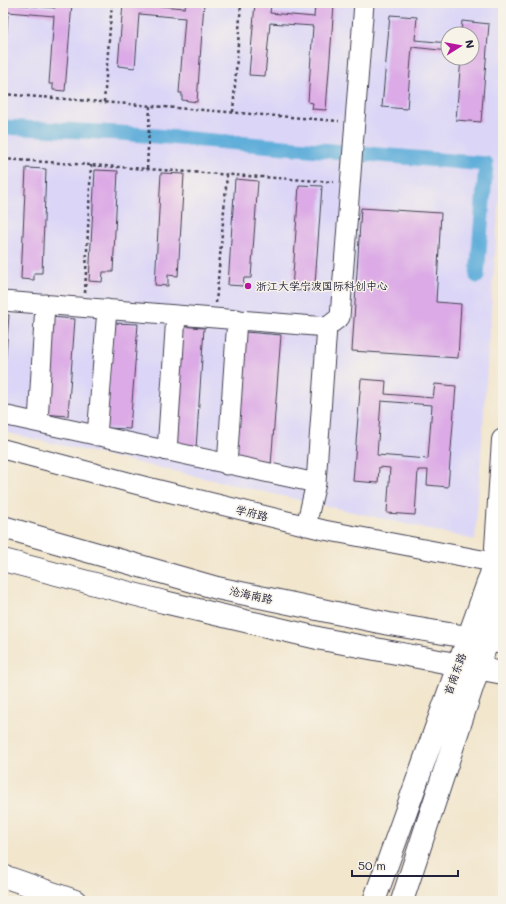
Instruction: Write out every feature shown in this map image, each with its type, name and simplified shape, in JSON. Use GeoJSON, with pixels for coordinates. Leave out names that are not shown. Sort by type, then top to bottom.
{"type":"FeatureCollection","features":[{"type":"Feature","properties":{"kind":"main road","name":"首南东路"},"geometry":{"type":"LineString","coordinates":[[486,640],[499,563],[503,440]]}},
{"type":"Feature","properties":{"kind":"main road","name":"沧海南路"},"geometry":{"type":"LineString","coordinates":[[3,527],[217,588],[389,624],[486,640]]}},
{"type":"Feature","properties":{"kind":"main road"},"geometry":{"type":"LineString","coordinates":[[3,560],[164,602],[315,637],[503,673]]}},
{"type":"Feature","properties":{"kind":"main road","name":"首南东路"},"geometry":{"type":"LineString","coordinates":[[374,901],[468,666],[486,640],[503,593]]}},
{"type":"Feature","properties":{"kind":"main road","name":"首南东路"},"geometry":{"type":"LineString","coordinates":[[402,901],[468,666]]}},
{"type":"Feature","properties":{"kind":"main road"},"geometry":{"type":"LineString","coordinates":[[3,876],[75,901]]}},
{"type":"Feature","properties":{"kind":"street"},"geometry":{"type":"LineString","coordinates":[[3,300],[327,327],[340,317],[364,3]]}},
{"type":"Feature","properties":{"kind":"street"},"geometry":{"type":"LineString","coordinates":[[38,422],[45,304]]}},
{"type":"Feature","properties":{"kind":"street"},"geometry":{"type":"LineString","coordinates":[[97,436],[108,309]]}},
{"type":"Feature","properties":{"kind":"street"},"geometry":{"type":"LineString","coordinates":[[168,451],[176,315]]}},
{"type":"Feature","properties":{"kind":"street"},"geometry":{"type":"LineString","coordinates":[[227,464],[237,319]]}},
{"type":"Feature","properties":{"kind":"street"},"geometry":{"type":"LineString","coordinates":[[306,526],[316,483],[327,327]]}},
{"type":"Feature","properties":{"kind":"street"},"geometry":{"type":"LineString","coordinates":[[3,415],[316,483]]}},
{"type":"Feature","properties":{"kind":"street","name":"学府路"},"geometry":{"type":"LineString","coordinates":[[3,449],[143,486],[306,526],[499,563]]}},
{"type":"Feature","properties":{"kind":"path"},"geometry":{"type":"LineString","coordinates":[[104,102],[112,3]]}},
{"type":"Feature","properties":{"kind":"path"},"geometry":{"type":"LineString","coordinates":[[232,112],[241,3]]}},
{"type":"Feature","properties":{"kind":"path"},"geometry":{"type":"LineString","coordinates":[[3,94],[355,122]]}},
{"type":"Feature","properties":{"kind":"path"},"geometry":{"type":"LineString","coordinates":[[147,168],[150,106]]}},
{"type":"Feature","properties":{"kind":"path"},"geometry":{"type":"LineString","coordinates":[[3,159],[350,183]]}},
{"type":"Feature","properties":{"kind":"path"},"geometry":{"type":"LineString","coordinates":[[84,307],[92,165]]}},
{"type":"Feature","properties":{"kind":"path"},"geometry":{"type":"LineString","coordinates":[[215,318],[227,175]]}},
{"type":"Feature","properties":{"kind":"shaded area","name":"浙江大学宁波国际科创中心"},"geometry":{"type":"Polygon","coordinates":[[[3,3],[503,3],[503,141],[475,540],[3,432],[3,3]]]}},
{"type":"Feature","properties":{"kind":"building"},"geometry":{"type":"Polygon","coordinates":[[[3,3],[55,8],[55,3],[72,3],[65,91],[53,90],[53,84],[49,84],[54,16],[8,12],[5,57],[3,56],[3,3]]]}},
{"type":"Feature","properties":{"kind":"building"},"geometry":{"type":"Polygon","coordinates":[[[123,3],[185,8],[186,3],[204,3],[197,102],[182,100],[182,93],[179,93],[185,18],[139,14],[135,68],[118,66],[123,3]]]}},
{"type":"Feature","properties":{"kind":"building"},"geometry":{"type":"Polygon","coordinates":[[[255,3],[271,3],[270,13],[314,17],[315,4],[334,5],[326,110],[312,109],[313,103],[308,102],[313,26],[270,23],[265,76],[249,75],[255,3]]]}},
{"type":"Feature","properties":{"kind":"building"},"geometry":{"type":"Polygon","coordinates":[[[390,15],[417,17],[415,40],[440,42],[440,50],[412,47],[407,109],[382,107],[390,15]]]}},
{"type":"Feature","properties":{"kind":"building"},"geometry":{"type":"Polygon","coordinates":[[[462,21],[489,24],[481,122],[456,120],[460,66],[480,66],[480,26],[462,26],[462,21]]]}},
{"type":"Feature","properties":{"kind":"building"},"geometry":{"type":"Polygon","coordinates":[[[26,168],[46,169],[42,273],[34,273],[34,280],[21,279],[26,168]]]}},
{"type":"Feature","properties":{"kind":"building"},"geometry":{"type":"Polygon","coordinates":[[[95,170],[118,171],[113,272],[103,272],[102,282],[89,281],[95,170]]]}},
{"type":"Feature","properties":{"kind":"building"},"geometry":{"type":"Polygon","coordinates":[[[161,173],[184,174],[178,276],[168,275],[168,286],[155,285],[161,173]]]}},
{"type":"Feature","properties":{"kind":"building"},"geometry":{"type":"Polygon","coordinates":[[[235,179],[258,181],[251,278],[244,278],[243,286],[228,285],[235,179]]]}},
{"type":"Feature","properties":{"kind":"building"},"geometry":{"type":"Polygon","coordinates":[[[299,185],[322,186],[315,284],[308,283],[308,291],[292,290],[299,185]]]}},
{"type":"Feature","properties":{"kind":"building"},"geometry":{"type":"Polygon","coordinates":[[[361,208],[441,213],[436,302],[461,304],[458,358],[352,351],[361,208]]]}},
{"type":"Feature","properties":{"kind":"building"},"geometry":{"type":"Polygon","coordinates":[[[3,314],[9,315],[4,380],[3,380],[3,314]]]}},
{"type":"Feature","properties":{"kind":"building"},"geometry":{"type":"Polygon","coordinates":[[[50,317],[75,319],[68,416],[43,414],[50,317]]]}},
{"type":"Feature","properties":{"kind":"building"},"geometry":{"type":"Polygon","coordinates":[[[114,323],[138,324],[130,429],[106,428],[114,323]]]}},
{"type":"Feature","properties":{"kind":"building"},"geometry":{"type":"Polygon","coordinates":[[[180,326],[204,328],[196,449],[172,447],[180,326]]]}},
{"type":"Feature","properties":{"kind":"building"},"geometry":{"type":"Polygon","coordinates":[[[245,332],[281,335],[271,465],[235,462],[245,332]]]}},
{"type":"Feature","properties":{"kind":"building"},"geometry":{"type":"Polygon","coordinates":[[[361,379],[386,381],[385,394],[433,398],[435,384],[456,386],[448,487],[427,485],[428,470],[418,470],[415,515],[387,513],[390,468],[379,467],[378,483],[353,481],[361,379]],[[381,401],[377,455],[428,459],[432,405],[381,401]]]}},
{"type":"Feature","properties":{"kind":"waterway"},"geometry":{"type":"LineString","coordinates":[[3,127],[120,133],[486,164],[477,276]]}},
{"type":"Feature","properties":{"kind":"place","name":"浙江大学宁波国际科创中心"},"geometry":{"type":"Point","coordinates":[248,286]}}]}
